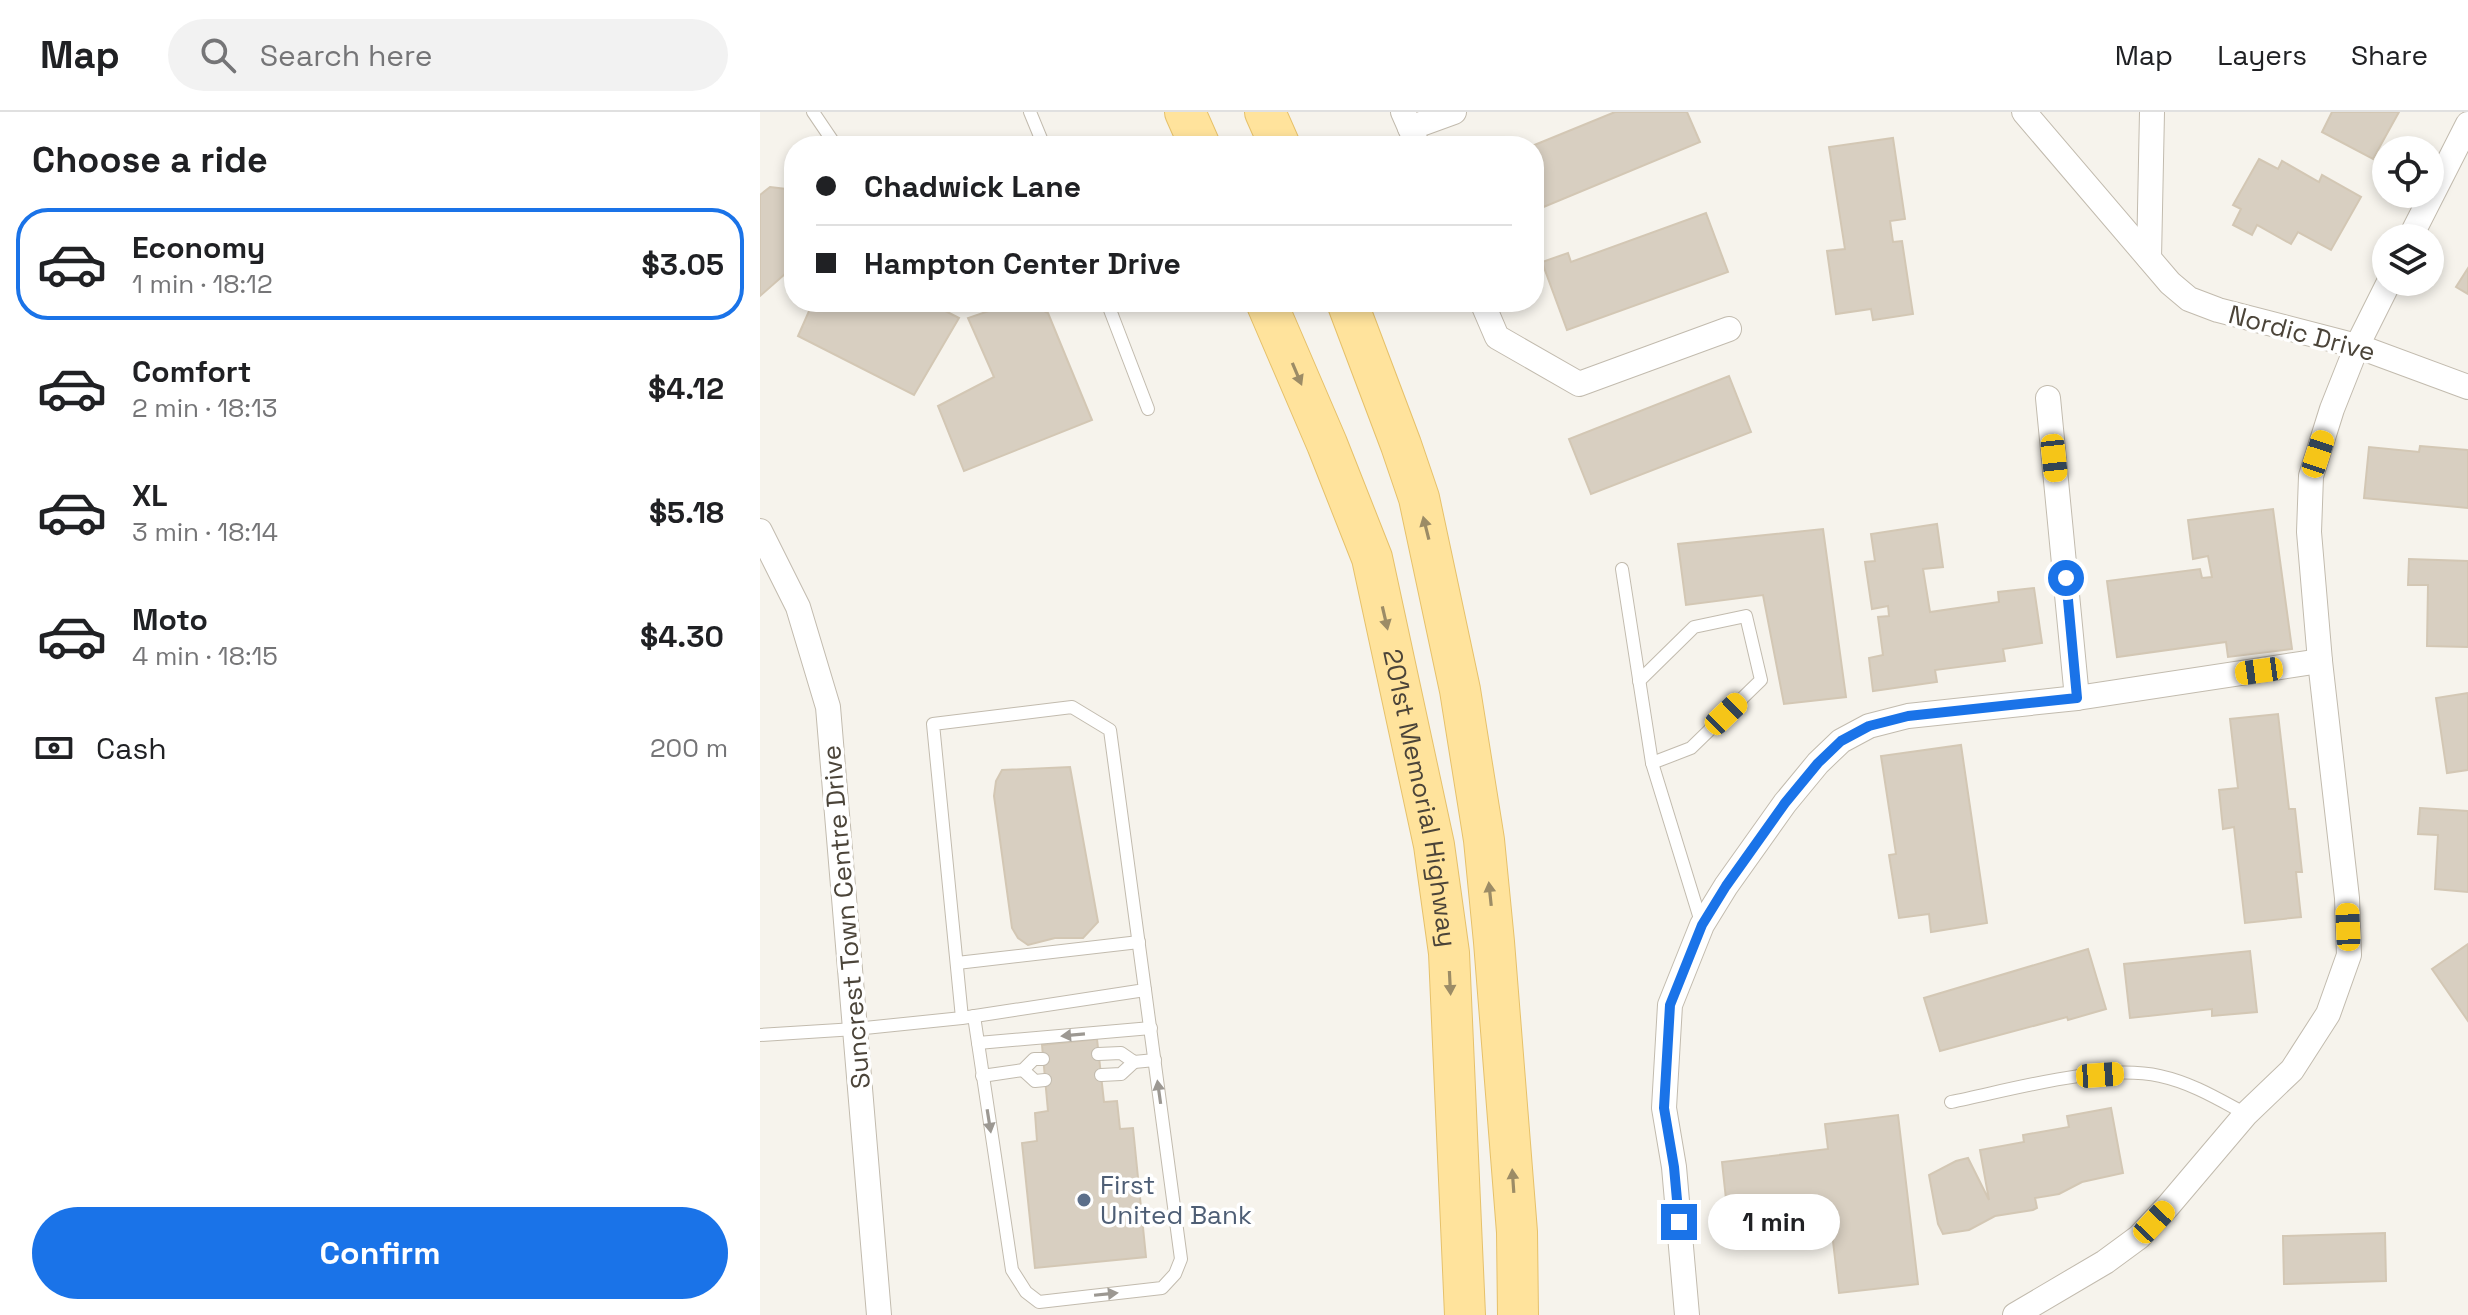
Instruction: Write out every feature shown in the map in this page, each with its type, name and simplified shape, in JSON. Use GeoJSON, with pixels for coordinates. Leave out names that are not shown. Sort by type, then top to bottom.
{"type":"FeatureCollection","features":[{"type":"Feature","properties":{"kind":"main road"},"geometry":{"type":"LineString","coordinates":[[1185,112],[1196,136]]}},
{"type":"Feature","properties":{"kind":"main road"},"geometry":{"type":"LineString","coordinates":[[1265,112],[1276,136]]}},
{"type":"Feature","properties":{"kind":"main road","name":"201st Memorial Highway"},"geometry":{"type":"LineString","coordinates":[[1270,312],[1372,558],[1434,845],[1449,953],[1465,1315]]}},
{"type":"Feature","properties":{"kind":"main road","name":"201st Memorial Highway"},"geometry":{"type":"LineString","coordinates":[[1351,312],[1419,498],[1460,690],[1484,840],[1517,1232],[1518,1315]]}},
{"type":"Feature","properties":{"kind":"main road"},"geometry":{"type":"LineString","coordinates":[[1517,1232],[1543,1315]]}},
{"type":"Feature","properties":{"kind":"main road"},"geometry":{"type":"LineString","coordinates":[[1453,1315],[1458,1308],[1463,1238]]}},
{"type":"Feature","properties":{"kind":"street"},"geometry":{"type":"LineString","coordinates":[[1410,129],[1454,112]]}},
{"type":"Feature","properties":{"kind":"street","name":"Nordic Drive"},"geometry":{"type":"LineString","coordinates":[[2024,112],[2170,283],[2189,299],[2218,310],[2357,346],[2468,387]]}},
{"type":"Feature","properties":{"kind":"street"},"geometry":{"type":"LineString","coordinates":[[2149,258],[2152,112]]}},
{"type":"Feature","properties":{"kind":"street"},"geometry":{"type":"LineString","coordinates":[[2417,224],[2468,124]]}},
{"type":"Feature","properties":{"kind":"street"},"geometry":{"type":"LineString","coordinates":[[2015,1315],[2105,1262],[2139,1237],[2246,1114],[2292,1070],[2328,1014],[2349,955],[2347,898],[2309,532],[2311,476],[2332,409],[2357,346],[2382,296]]}},
{"type":"Feature","properties":{"kind":"street"},"geometry":{"type":"LineString","coordinates":[[1486,312],[1497,337],[1579,384],[1729,329]]}},
{"type":"Feature","properties":{"kind":"street"},"geometry":{"type":"LineString","coordinates":[[2048,398],[2077,698]]}},
{"type":"Feature","properties":{"kind":"street","name":"Suncrest Town Centre Drive"},"geometry":{"type":"LineString","coordinates":[[760,531],[798,607],[828,707],[879,1315]]}},
{"type":"Feature","properties":{"kind":"street"},"geometry":{"type":"LineString","coordinates":[[1687,1315],[1674,1167],[1664,1108],[1670,1005],[1702,925],[1785,803],[1818,763],[1841,741],[1869,726],[1908,716],[2077,698],[2320,661]]}},
{"type":"Feature","properties":{"kind":"lane"},"geometry":{"type":"LineString","coordinates":[[813,112],[829,136]]}},
{"type":"Feature","properties":{"kind":"lane"},"geometry":{"type":"LineString","coordinates":[[1030,112],[1040,136]]}},
{"type":"Feature","properties":{"kind":"lane"},"geometry":{"type":"LineString","coordinates":[[1111,312],[1148,409]]}},
{"type":"Feature","properties":{"kind":"lane"},"geometry":{"type":"LineString","coordinates":[[1622,569],[1652,763],[1702,925]]}},
{"type":"Feature","properties":{"kind":"lane"},"geometry":{"type":"LineString","coordinates":[[1639,681],[1694,627],[1746,616],[1761,680],[1691,748],[1652,763]]}},
{"type":"Feature","properties":{"kind":"lane"},"geometry":{"type":"LineString","coordinates":[[1072,707],[1110,730],[1139,942],[1181,1259],[1175,1274],[1162,1288],[1039,1302],[1026,1292],[1012,1270],[978,1043],[968,1017],[957,963],[933,724],[1072,707]]}},
{"type":"Feature","properties":{"kind":"lane"},"geometry":{"type":"LineString","coordinates":[[957,963],[1139,942]]}},
{"type":"Feature","properties":{"kind":"lane"},"geometry":{"type":"LineString","coordinates":[[760,1035],[968,1017],[1145,990]]}},
{"type":"Feature","properties":{"kind":"lane"},"geometry":{"type":"LineString","coordinates":[[978,1043],[1151,1028]]}},
{"type":"Feature","properties":{"kind":"lane"},"geometry":{"type":"LineString","coordinates":[[1098,1054],[1121,1053],[1134,1062]]}},
{"type":"Feature","properties":{"kind":"lane"},"geometry":{"type":"LineString","coordinates":[[982,1076],[1023,1070],[1034,1059],[1043,1059]]}},
{"type":"Feature","properties":{"kind":"lane"},"geometry":{"type":"LineString","coordinates":[[1101,1075],[1121,1074],[1134,1062],[1155,1060]]}},
{"type":"Feature","properties":{"kind":"lane"},"geometry":{"type":"LineString","coordinates":[[1023,1070],[1035,1081],[1045,1080]]}},
{"type":"Feature","properties":{"kind":"lane"},"geometry":{"type":"LineString","coordinates":[[1951,1102],[2076,1077],[2123,1074],[2158,1076],[2196,1087],[2246,1114]]}},
{"type":"Feature","properties":{"kind":"building"},"geometry":{"type":"Polygon","coordinates":[[[1615,112],[1687,112],[1700,142],[1544,207],[1544,141],[1615,112]]]}},
{"type":"Feature","properties":{"kind":"building"},"geometry":{"type":"Polygon","coordinates":[[[2332,112],[2399,112],[2386,136],[2372,136],[2372,158],[2322,132],[2332,112]]]}},
{"type":"Feature","properties":{"kind":"building"},"geometry":{"type":"Polygon","coordinates":[[[1893,138],[1905,219],[1890,221],[1893,242],[1902,241],[1913,314],[1873,320],[1871,309],[1836,314],[1827,251],[1845,249],[1829,147],[1893,138]]]}},
{"type":"Feature","properties":{"kind":"building"},"geometry":{"type":"Polygon","coordinates":[[[2259,159],[2278,169],[2282,161],[2319,182],[2322,175],[2361,197],[2331,250],[2298,232],[2291,244],[2257,225],[2252,235],[2233,225],[2241,209],[2233,205],[2259,159]]]}},
{"type":"Feature","properties":{"kind":"building"},"geometry":{"type":"Polygon","coordinates":[[[770,187],[784,189],[784,275],[760,296],[760,195],[770,187]]]}},
{"type":"Feature","properties":{"kind":"building"},"geometry":{"type":"Polygon","coordinates":[[[1706,213],[1728,272],[1567,330],[1544,261],[1568,253],[1571,262],[1706,213]]]}},
{"type":"Feature","properties":{"kind":"building"},"geometry":{"type":"Polygon","coordinates":[[[2468,268],[2468,294],[2456,287],[2468,268]]]}},
{"type":"Feature","properties":{"kind":"building"},"geometry":{"type":"Polygon","coordinates":[[[809,312],[947,312],[959,318],[914,395],[798,336],[809,312]]]}},
{"type":"Feature","properties":{"kind":"building"},"geometry":{"type":"Polygon","coordinates":[[[986,312],[1048,313],[1092,420],[964,471],[938,406],[994,377],[968,318],[986,312]]]}},
{"type":"Feature","properties":{"kind":"building"},"geometry":{"type":"Polygon","coordinates":[[[1729,376],[1751,432],[1591,494],[1569,439],[1729,376]]]}},
{"type":"Feature","properties":{"kind":"building"},"geometry":{"type":"Polygon","coordinates":[[[2420,446],[2468,450],[2468,508],[2364,498],[2369,447],[2419,452],[2420,446]]]}},
{"type":"Feature","properties":{"kind":"building"},"geometry":{"type":"Polygon","coordinates":[[[2273,509],[2292,649],[2228,657],[2226,642],[2117,657],[2107,581],[2200,569],[2202,578],[2212,577],[2208,556],[2193,559],[2188,520],[2273,509]]]}},
{"type":"Feature","properties":{"kind":"building"},"geometry":{"type":"Polygon","coordinates":[[[1937,524],[1943,567],[1923,569],[1930,612],[1999,602],[1998,592],[2034,588],[2042,643],[2003,649],[2005,661],[1935,670],[1937,682],[1873,691],[1869,658],[1883,655],[1878,617],[1889,616],[1888,606],[1872,609],[1865,562],[1875,561],[1871,534],[1937,524]]]}},
{"type":"Feature","properties":{"kind":"building"},"geometry":{"type":"Polygon","coordinates":[[[1823,529],[1846,697],[1784,704],[1763,595],[1686,605],[1678,544],[1823,529]]]}},
{"type":"Feature","properties":{"kind":"building"},"geometry":{"type":"Polygon","coordinates":[[[2409,559],[2468,561],[2468,647],[2427,646],[2428,585],[2408,585],[2409,559]]]}},
{"type":"Feature","properties":{"kind":"building"},"geometry":{"type":"Polygon","coordinates":[[[2468,693],[2468,770],[2447,773],[2436,698],[2468,693]]]}},
{"type":"Feature","properties":{"kind":"building"},"geometry":{"type":"Polygon","coordinates":[[[2278,714],[2289,809],[2295,809],[2302,872],[2296,872],[2301,917],[2245,923],[2234,827],[2223,829],[2219,790],[2238,788],[2230,719],[2278,714]]]}},
{"type":"Feature","properties":{"kind":"building"},"geometry":{"type":"Polygon","coordinates":[[[1961,745],[1987,923],[1931,932],[1929,914],[1899,918],[1889,855],[1896,854],[1881,756],[1961,745]]]}},
{"type":"Feature","properties":{"kind":"building"},"geometry":{"type":"Polygon","coordinates":[[[1070,767],[1098,922],[1083,938],[1055,938],[1028,945],[1018,938],[1012,928],[994,796],[996,781],[1002,770],[1070,767]]]}},
{"type":"Feature","properties":{"kind":"building"},"geometry":{"type":"Polygon","coordinates":[[[2420,808],[2468,811],[2468,892],[2435,889],[2438,835],[2418,834],[2420,808]]]}},
{"type":"Feature","properties":{"kind":"building"},"geometry":{"type":"Polygon","coordinates":[[[2468,944],[2468,1021],[2432,969],[2468,944]]]}},
{"type":"Feature","properties":{"kind":"building"},"geometry":{"type":"Polygon","coordinates":[[[2088,949],[2106,1009],[1940,1051],[1924,998],[2088,949]]]}},
{"type":"Feature","properties":{"kind":"building"},"geometry":{"type":"Polygon","coordinates":[[[2250,951],[2257,1012],[2212,1016],[2212,1009],[2130,1018],[2124,964],[2250,951]]]}},
{"type":"Feature","properties":{"kind":"building","name":"First United Bank"},"geometry":{"type":"Polygon","coordinates":[[[1097,1039],[1104,1102],[1117,1101],[1120,1129],[1133,1128],[1146,1257],[1035,1268],[1022,1143],[1037,1141],[1035,1113],[1048,1111],[1042,1045],[1097,1039]]]}},
{"type":"Feature","properties":{"kind":"building"},"geometry":{"type":"Polygon","coordinates":[[[2111,1108],[2123,1173],[2082,1182],[2059,1194],[2035,1198],[2037,1208],[2033,1210],[1995,1216],[1969,1230],[1943,1234],[1938,1224],[1929,1175],[1968,1158],[1989,1200],[1980,1150],[2024,1142],[2023,1135],[2069,1127],[2067,1116],[2111,1108]]]}},
{"type":"Feature","properties":{"kind":"building"},"geometry":{"type":"Polygon","coordinates":[[[1898,1115],[1918,1284],[1839,1293],[1831,1224],[1730,1236],[1722,1162],[1828,1149],[1825,1124],[1898,1115]]]}},
{"type":"Feature","properties":{"kind":"building"},"geometry":{"type":"Polygon","coordinates":[[[2385,1233],[2386,1281],[2284,1284],[2283,1236],[2385,1233]]]}},
{"type":"Feature","properties":{"kind":"place","name":"First United Bank"},"geometry":{"type":"Point","coordinates":[1084,1200]}},
{"type":"Feature","properties":{"kind":"route"},"geometry":{"type":"LineString","coordinates":[[1679,1222],[1664,1108],[1670,1005],[1702,925],[1785,803],[1841,741],[1869,726],[1908,716],[2077,698],[2066,578]]}}]}
